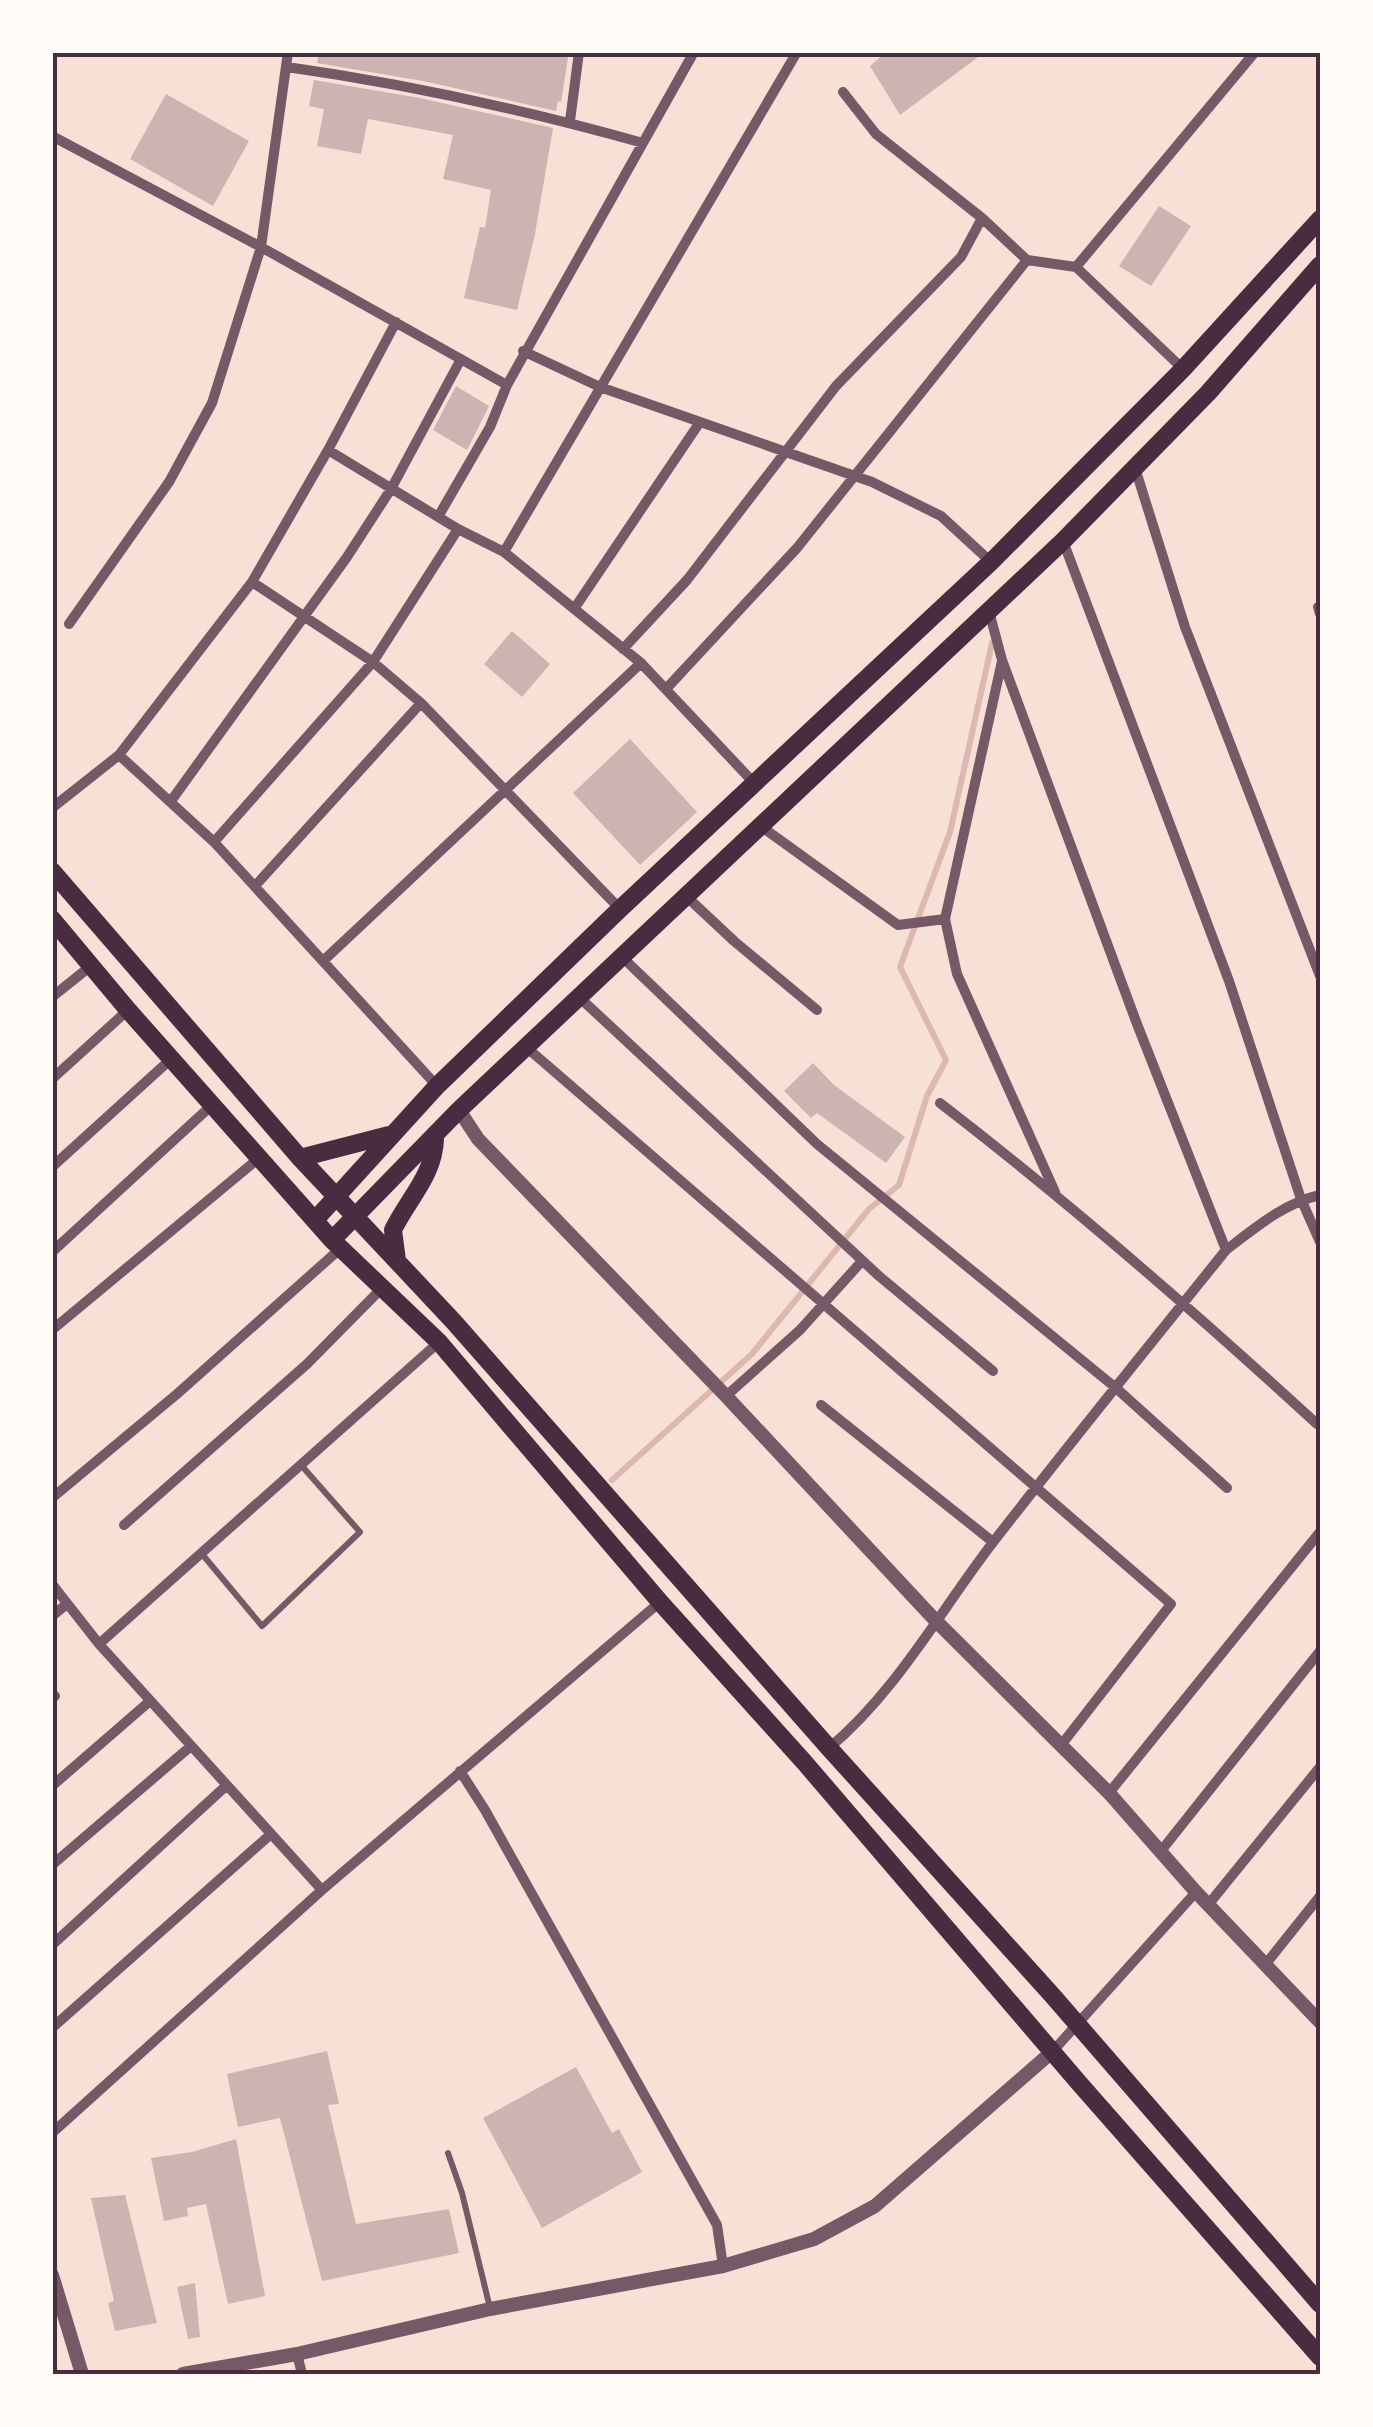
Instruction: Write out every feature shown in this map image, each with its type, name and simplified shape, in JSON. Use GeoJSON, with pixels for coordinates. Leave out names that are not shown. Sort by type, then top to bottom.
{"type":"FeatureCollection","features":[{"type":"Feature","properties":{"kind":"main road"},"geometry":{"type":"LineString","coordinates":[[316,1220],[437,1086],[991,562],[1183,368],[1320,219]]}},
{"type":"Feature","properties":{"kind":"main road"},"geometry":{"type":"LineString","coordinates":[[337,1244],[355,1218],[459,1110],[1063,540],[1208,393],[1320,264]]}},
{"type":"Feature","properties":{"kind":"main road"},"geometry":{"type":"LineString","coordinates":[[52,870],[300,1158],[454,1322],[1320,2304]]}},
{"type":"Feature","properties":{"kind":"main road"},"geometry":{"type":"LineString","coordinates":[[52,919],[337,1244],[439,1342],[660,1602],[805,1763],[1320,2357]]}},
{"type":"Feature","properties":{"kind":"main road"},"geometry":{"type":"LineString","coordinates":[[300,1158],[390,1136]]}},
{"type":"Feature","properties":{"kind":"main road"},"geometry":{"type":"LineString","coordinates":[[399,1266],[392,1230],[429,1172],[435,1138]]}},
{"type":"Feature","properties":{"kind":"street"},"geometry":{"type":"LineString","coordinates":[[69,624],[169,482],[212,403],[262,247],[288,52]]}},
{"type":"Feature","properties":{"kind":"street"},"geometry":{"type":"LineString","coordinates":[[570,122],[579,52]]}},
{"type":"Feature","properties":{"kind":"street"},"geometry":{"type":"LineString","coordinates":[[438,517],[490,426],[523,352],[694,52]]}},
{"type":"Feature","properties":{"kind":"street"},"geometry":{"type":"LineString","coordinates":[[504,552],[798,52]]}},
{"type":"Feature","properties":{"kind":"street"},"geometry":{"type":"LineString","coordinates":[[1076,267],[1255,52]]}},
{"type":"Feature","properties":{"kind":"street"},"geometry":{"type":"LineString","coordinates":[[286,68],[570,122],[643,143]]}},
{"type":"Feature","properties":{"kind":"street"},"geometry":{"type":"LineString","coordinates":[[843,92],[876,134],[982,218],[1027,260],[1076,267],[1183,368]]}},
{"type":"Feature","properties":{"kind":"street"},"geometry":{"type":"LineString","coordinates":[[52,136],[262,247],[506,385]]}},
{"type":"Feature","properties":{"kind":"street"},"geometry":{"type":"LineString","coordinates":[[623,649],[687,580],[836,386],[960,257],[982,218]]}},
{"type":"Feature","properties":{"kind":"street"},"geometry":{"type":"LineString","coordinates":[[666,689],[796,548],[1027,260]]}},
{"type":"Feature","properties":{"kind":"street"},"geometry":{"type":"LineString","coordinates":[[52,808],[119,755],[252,582],[396,322]]}},
{"type":"Feature","properties":{"kind":"street"},"geometry":{"type":"LineString","coordinates":[[523,352],[600,386],[854,476],[941,516],[991,562]]}},
{"type":"Feature","properties":{"kind":"street"},"geometry":{"type":"LineString","coordinates":[[171,801],[392,489],[461,359]]}},
{"type":"Feature","properties":{"kind":"street"},"geometry":{"type":"LineString","coordinates":[[574,609],[700,422]]}},
{"type":"Feature","properties":{"kind":"street"},"geometry":{"type":"LineString","coordinates":[[328,450],[458,529],[504,552],[640,663],[755,784]]}},
{"type":"Feature","properties":{"kind":"street"},"geometry":{"type":"LineString","coordinates":[[1135,467],[1185,627],[1320,976]]}},
{"type":"Feature","properties":{"kind":"street"},"geometry":{"type":"LineString","coordinates":[[214,842],[373,662],[458,529]]}},
{"type":"Feature","properties":{"kind":"street"},"geometry":{"type":"LineString","coordinates":[[1063,540],[1229,981],[1320,1242]]}},
{"type":"Feature","properties":{"kind":"street"},"geometry":{"type":"LineString","coordinates":[[252,582],[373,662],[421,703],[620,909]]}},
{"type":"Feature","properties":{"kind":"street"},"geometry":{"type":"LineString","coordinates":[[989,611],[1002,660],[1137,1024],[1226,1250]]}},
{"type":"Feature","properties":{"kind":"street"},"geometry":{"type":"LineString","coordinates":[[1002,660],[946,919],[956,974],[1055,1192]]}},
{"type":"Feature","properties":{"kind":"street"},"geometry":{"type":"LineString","coordinates":[[323,961],[640,663]]}},
{"type":"Feature","properties":{"kind":"street"},"geometry":{"type":"LineString","coordinates":[[255,886],[421,703]]}},
{"type":"Feature","properties":{"kind":"street"},"geometry":{"type":"LineString","coordinates":[[119,755],[214,842],[437,1086]]}},
{"type":"Feature","properties":{"kind":"street"},"geometry":{"type":"LineString","coordinates":[[762,827],[898,925],[946,919]]}},
{"type":"Feature","properties":{"kind":"street"},"geometry":{"type":"LineString","coordinates":[[687,897],[817,1010]]}},
{"type":"Feature","properties":{"kind":"street"},"geometry":{"type":"LineString","coordinates":[[622,957],[818,1144],[1116,1388],[1227,1488]]}},
{"type":"Feature","properties":{"kind":"street"},"geometry":{"type":"LineString","coordinates":[[52,997],[93,964]]}},
{"type":"Feature","properties":{"kind":"street"},"geometry":{"type":"LineString","coordinates":[[580,998],[862,1260],[994,1371]]}},
{"type":"Feature","properties":{"kind":"street"},"geometry":{"type":"LineString","coordinates":[[52,1078],[128,1010]]}},
{"type":"Feature","properties":{"kind":"street"},"geometry":{"type":"LineString","coordinates":[[526,1047],[1171,1604],[1062,1744]]}},
{"type":"Feature","properties":{"kind":"street"},"geometry":{"type":"LineString","coordinates":[[52,1167],[171,1059]]}},
{"type":"Feature","properties":{"kind":"street"},"geometry":{"type":"LineString","coordinates":[[940,1103],[1055,1192],[1319,1422]]}},
{"type":"Feature","properties":{"kind":"street"},"geometry":{"type":"LineString","coordinates":[[52,1252],[212,1105]]}},
{"type":"Feature","properties":{"kind":"street"},"geometry":{"type":"LineString","coordinates":[[459,1110],[478,1139],[935,1620],[1109,1793],[1196,1892],[1320,2022]]}},
{"type":"Feature","properties":{"kind":"street"},"geometry":{"type":"LineString","coordinates":[[52,1330],[259,1158]]}},
{"type":"Feature","properties":{"kind":"street"},"geometry":{"type":"LineString","coordinates":[[829,1748],[860,1722],[886,1692],[994,1542],[1226,1250],[1272,1216],[1302,1199],[1320,1195]]}},
{"type":"Feature","properties":{"kind":"street"},"geometry":{"type":"LineString","coordinates":[[52,1498],[177,1394],[337,1244]]}},
{"type":"Feature","properties":{"kind":"street"},"geometry":{"type":"LineString","coordinates":[[726,1396],[824,1306],[862,1260]]}},
{"type":"Feature","properties":{"kind":"street"},"geometry":{"type":"LineString","coordinates":[[124,1525],[308,1364],[382,1288]]}},
{"type":"Feature","properties":{"kind":"street"},"geometry":{"type":"LineString","coordinates":[[99,1644],[439,1342]]}},
{"type":"Feature","properties":{"kind":"street"},"geometry":{"type":"LineString","coordinates":[[822,1405],[994,1542]]}},
{"type":"Feature","properties":{"kind":"street"},"geometry":{"type":"LineString","coordinates":[[1109,1793],[1320,1532]]}},
{"type":"Feature","properties":{"kind":"street"},"geometry":{"type":"LineString","coordinates":[[52,1584],[99,1644],[322,1890]]}},
{"type":"Feature","properties":{"kind":"street"},"geometry":{"type":"LineString","coordinates":[[54,2128],[322,1890],[660,1602]]}},
{"type":"Feature","properties":{"kind":"street"},"geometry":{"type":"LineString","coordinates":[[52,1616],[68,1604]]}},
{"type":"Feature","properties":{"kind":"street"},"geometry":{"type":"LineString","coordinates":[[1162,1851],[1320,1651]]}},
{"type":"Feature","properties":{"kind":"street"},"geometry":{"type":"LineString","coordinates":[[52,1786],[150,1701]]}},
{"type":"Feature","properties":{"kind":"street"},"geometry":{"type":"LineString","coordinates":[[52,1865],[191,1746]]}},
{"type":"Feature","properties":{"kind":"street"},"geometry":{"type":"LineString","coordinates":[[1208,1905],[1320,1767]]}},
{"type":"Feature","properties":{"kind":"street"},"geometry":{"type":"LineString","coordinates":[[460,1771],[717,2225],[723,2266]]}},
{"type":"Feature","properties":{"kind":"street"},"geometry":{"type":"LineString","coordinates":[[52,1944],[227,1786]]}},
{"type":"Feature","properties":{"kind":"street"},"geometry":{"type":"LineString","coordinates":[[52,2028],[272,1834]]}},
{"type":"Feature","properties":{"kind":"street"},"geometry":{"type":"LineString","coordinates":[[183,2374],[723,2266],[814,2239],[875,2206],[1052,2050],[1196,1892]]}},
{"type":"Feature","properties":{"kind":"street"},"geometry":{"type":"LineString","coordinates":[[1265,1966],[1320,1896]]}},
{"type":"Feature","properties":{"kind":"street"},"geometry":{"type":"LineString","coordinates":[[52,2275],[82,2374]]}},
{"type":"Feature","properties":{"kind":"street"},"geometry":{"type":"LineString","coordinates":[[297,2354],[302,2374]]}},
{"type":"Feature","properties":{"kind":"lane"},"geometry":{"type":"LineString","coordinates":[[201,1554],[262,1626],[360,1532],[301,1465]]}},
{"type":"Feature","properties":{"kind":"lane"},"geometry":{"type":"LineString","coordinates":[[448,2153],[462,2193],[490,2310]]}},
{"type":"Feature","properties":{"kind":"building"},"geometry":{"type":"Polygon","coordinates":[[[319,52],[569,52],[556,111],[423,81],[317,63],[319,52]]]}},
{"type":"Feature","properties":{"kind":"building"},"geometry":{"type":"Polygon","coordinates":[[[886,52],[985,52],[900,115],[870,66],[886,52]]]}},
{"type":"Feature","properties":{"kind":"building"},"geometry":{"type":"Polygon","coordinates":[[[314,80],[420,98],[553,128],[517,310],[464,298],[480,227],[485,228],[491,190],[443,179],[453,135],[368,119],[361,154],[317,146],[324,109],[309,106],[314,80]]]}},
{"type":"Feature","properties":{"kind":"building"},"geometry":{"type":"Polygon","coordinates":[[[166,94],[249,141],[213,206],[130,159],[166,94]]]}},
{"type":"Feature","properties":{"kind":"building"},"geometry":{"type":"Polygon","coordinates":[[[1159,206],[1191,226],[1151,286],[1119,266],[1159,206]]]}},
{"type":"Feature","properties":{"kind":"building"},"geometry":{"type":"Polygon","coordinates":[[[456,386],[489,406],[467,450],[433,430],[456,386]]]}},
{"type":"Feature","properties":{"kind":"building"},"geometry":{"type":"Polygon","coordinates":[[[512,631],[550,664],[522,697],[484,664],[512,631]]]}},
{"type":"Feature","properties":{"kind":"building"},"geometry":{"type":"Polygon","coordinates":[[[630,739],[697,812],[640,865],[573,793],[630,739]]]}},
{"type":"Feature","properties":{"kind":"building"},"geometry":{"type":"Polygon","coordinates":[[[813,1063],[834,1085],[905,1137],[886,1163],[817,1113],[811,1118],[784,1091],[813,1063]]]}},
{"type":"Feature","properties":{"kind":"building"},"geometry":{"type":"Polygon","coordinates":[[[327,2051],[339,2104],[328,2105],[356,2224],[449,2209],[459,2253],[322,2281],[280,2118],[238,2127],[227,2074],[327,2051]]]}},
{"type":"Feature","properties":{"kind":"building"},"geometry":{"type":"Polygon","coordinates":[[[576,2067],[612,2133],[619,2129],[642,2172],[542,2228],[483,2118],[576,2067]]]}},
{"type":"Feature","properties":{"kind":"building"},"geometry":{"type":"Polygon","coordinates":[[[236,2139],[265,2296],[228,2304],[206,2204],[187,2208],[188,2216],[164,2221],[151,2158],[192,2152],[236,2139]]]}},
{"type":"Feature","properties":{"kind":"building"},"geometry":{"type":"Polygon","coordinates":[[[125,2195],[157,2323],[115,2331],[108,2303],[114,2301],[91,2198],[125,2195]]]}},
{"type":"Feature","properties":{"kind":"building"},"geometry":{"type":"Polygon","coordinates":[[[195,2283],[200,2337],[188,2339],[177,2287],[195,2283]]]}},
{"type":"Feature","properties":{"kind":"waterway"},"geometry":{"type":"LineString","coordinates":[[612,1480],[752,1354],[869,1209],[899,1185],[927,1096],[946,1060],[900,967],[950,832],[992,643]]}}]}
